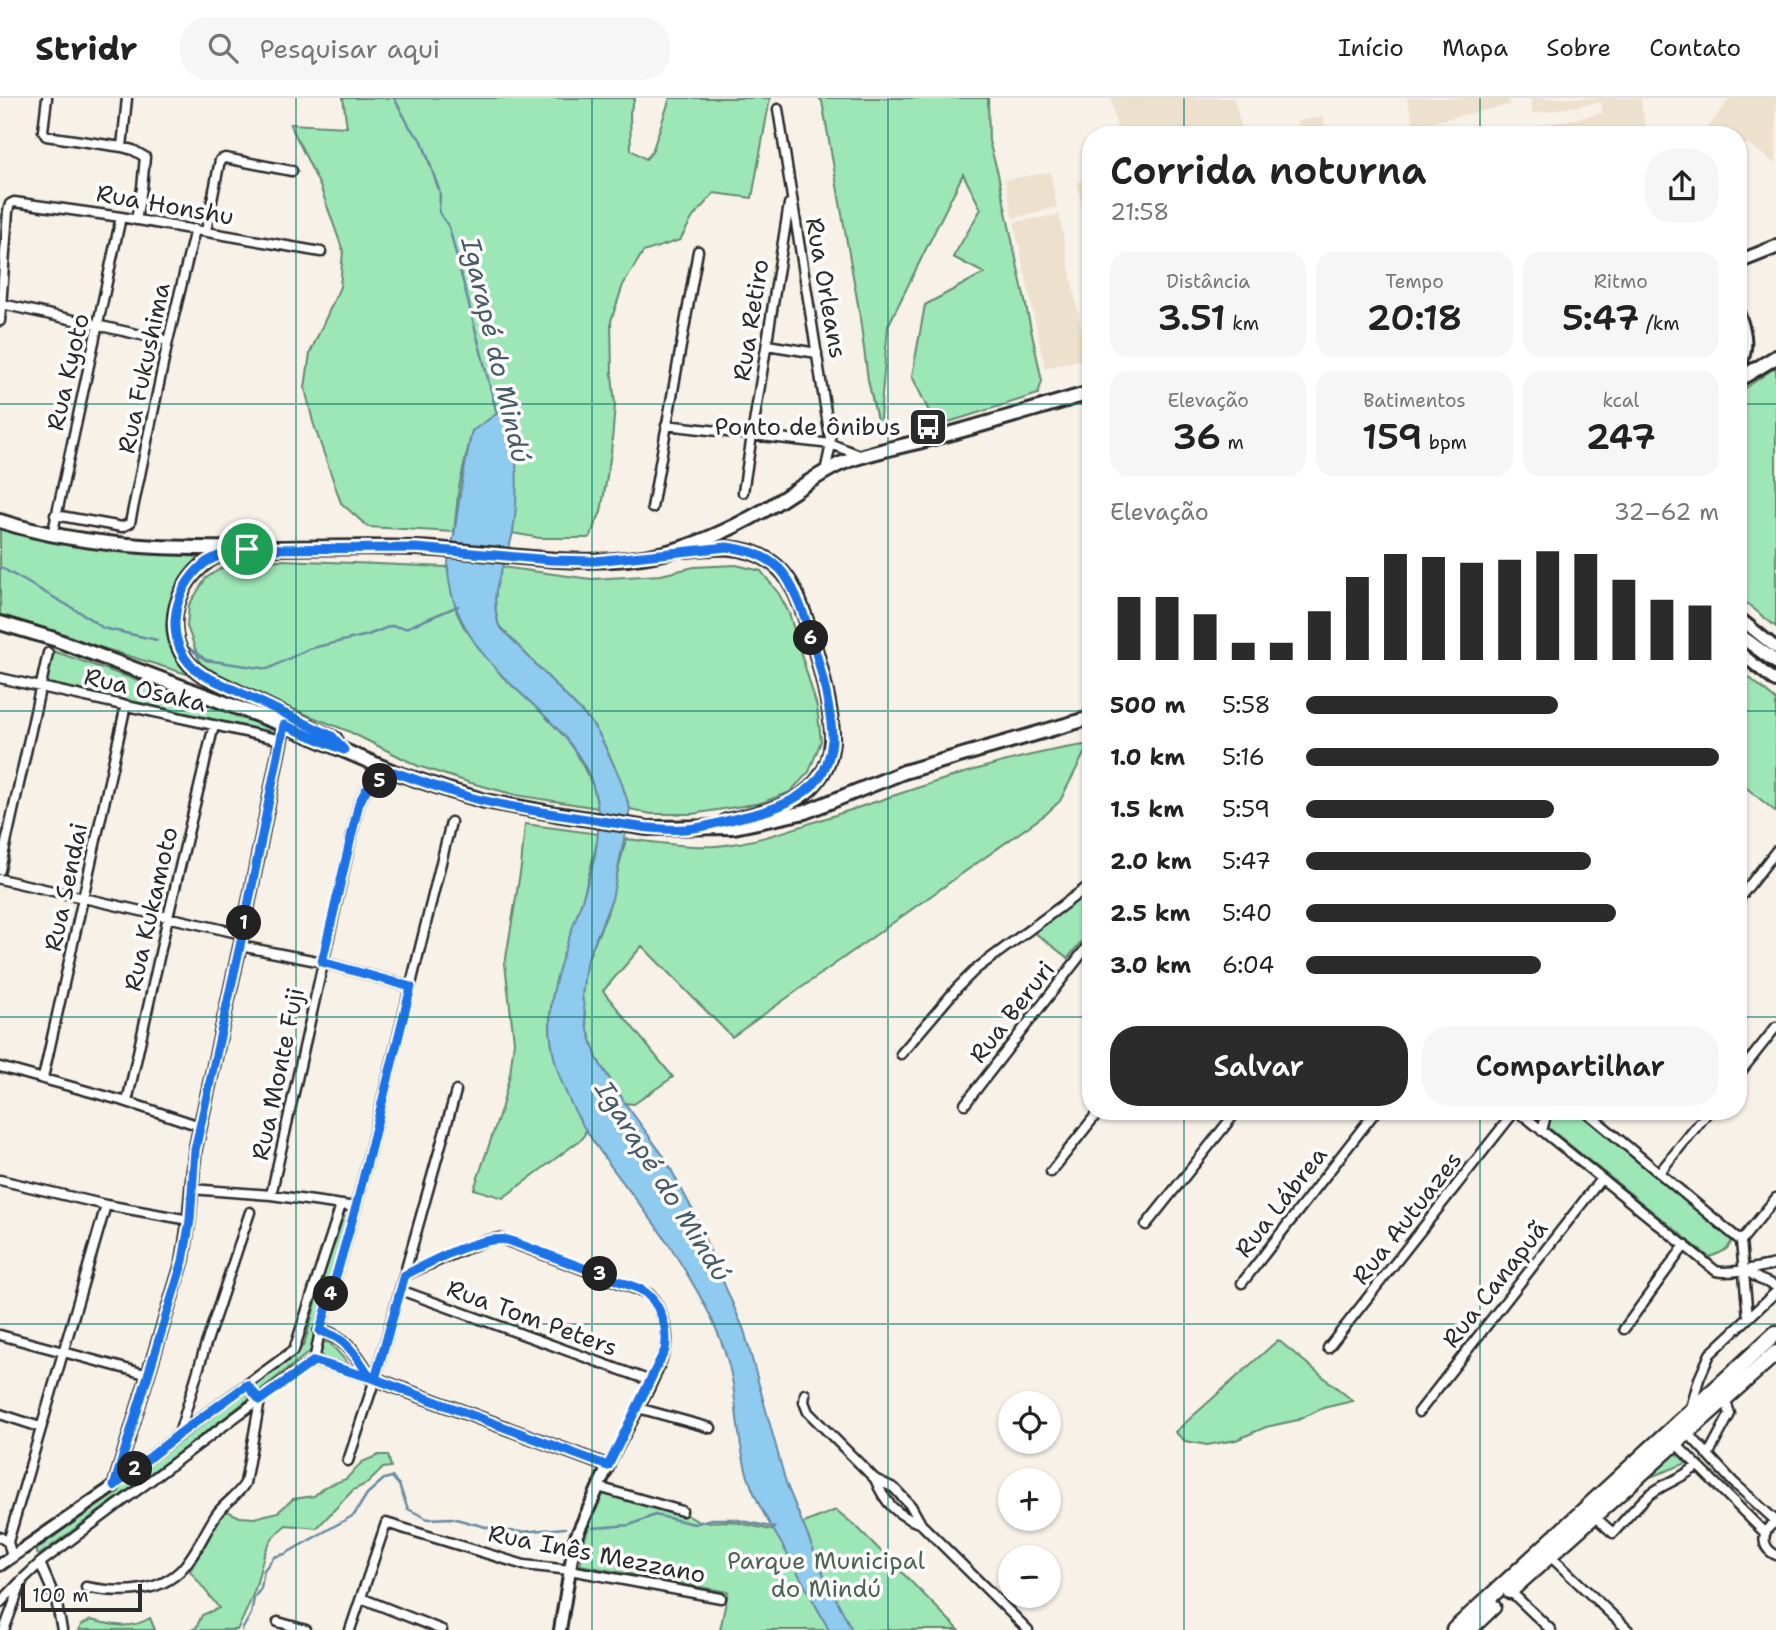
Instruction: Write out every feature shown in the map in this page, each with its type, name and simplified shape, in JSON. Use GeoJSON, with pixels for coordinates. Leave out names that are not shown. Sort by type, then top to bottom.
{"type":"FeatureCollection","features":[{"type":"Feature","properties":{"kind":"main road"},"geometry":{"type":"LineString","coordinates":[[1747,258],[1776,247]]}},
{"type":"Feature","properties":{"kind":"main road"},"geometry":{"type":"LineString","coordinates":[[1747,375],[1776,357]]}},
{"type":"Feature","properties":{"kind":"main road"},"geometry":{"type":"LineString","coordinates":[[664,553],[741,522],[825,472],[862,456],[1082,395]]}},
{"type":"Feature","properties":{"kind":"main road"},"geometry":{"type":"LineString","coordinates":[[0,521],[52,536],[129,544],[247,549],[416,548],[551,560],[595,561],[718,547],[755,553],[779,568],[789,580],[800,604],[813,643],[832,724],[832,743],[827,762],[817,781],[802,794],[770,810],[686,829]]}},
{"type":"Feature","properties":{"kind":"main road"},"geometry":{"type":"LineString","coordinates":[[247,549],[226,552],[208,561],[192,575],[181,592],[174,620],[174,632],[181,653],[187,663],[203,675],[332,736],[344,750]]}},
{"type":"Feature","properties":{"kind":"main road"},"geometry":{"type":"LineString","coordinates":[[0,623],[54,639],[284,725],[394,772],[485,801],[647,828],[734,827],[805,812],[904,772],[1082,720]]}},
{"type":"Feature","properties":{"kind":"main road"},"geometry":{"type":"LineString","coordinates":[[1747,641],[1776,662]]}},
{"type":"Feature","properties":{"kind":"main road"},"geometry":{"type":"LineString","coordinates":[[1454,1630],[1776,1333]]}},
{"type":"Feature","properties":{"kind":"main road"},"geometry":{"type":"LineString","coordinates":[[1469,1630],[1776,1353]]}},
{"type":"Feature","properties":{"kind":"street"},"geometry":{"type":"LineString","coordinates":[[47,98],[43,131],[46,136],[122,147],[142,154],[146,161],[136,220]]}},
{"type":"Feature","properties":{"kind":"street"},"geometry":{"type":"LineString","coordinates":[[122,147],[127,98]]}},
{"type":"Feature","properties":{"kind":"street","name":"Rua Orleans"},"geometry":{"type":"LineString","coordinates":[[778,109],[831,444],[825,472]]}},
{"type":"Feature","properties":{"kind":"street"},"geometry":{"type":"LineString","coordinates":[[206,231],[220,160],[225,158],[292,171]]}},
{"type":"Feature","properties":{"kind":"street","name":"Rua Retiro"},"geometry":{"type":"LineString","coordinates":[[743,492],[790,196]]}},
{"type":"Feature","properties":{"kind":"street","name":"Rua Honshu"},"geometry":{"type":"LineString","coordinates":[[2,304],[8,211],[10,204],[18,201],[321,252]]}},
{"type":"Feature","properties":{"kind":"street","name":"Rua Kyoto"},"geometry":{"type":"LineString","coordinates":[[52,536],[121,217]]}},
{"type":"Feature","properties":{"kind":"street","name":"Rua Fukushima"},"geometry":{"type":"LineString","coordinates":[[55,515],[122,527],[130,523],[195,229]]}},
{"type":"Feature","properties":{"kind":"street"},"geometry":{"type":"LineString","coordinates":[[652,508],[698,251]]}},
{"type":"Feature","properties":{"kind":"street"},"geometry":{"type":"LineString","coordinates":[[0,321],[2,304],[169,341]]}},
{"type":"Feature","properties":{"kind":"street"},"geometry":{"type":"LineString","coordinates":[[767,345],[817,353]]}},
{"type":"Feature","properties":{"kind":"street"},"geometry":{"type":"LineString","coordinates":[[666,425],[831,444],[862,456]]}},
{"type":"Feature","properties":{"kind":"street"},"geometry":{"type":"LineString","coordinates":[[1747,624],[1776,648]]}},
{"type":"Feature","properties":{"kind":"street"},"geometry":{"type":"LineString","coordinates":[[0,870],[48,653]]}},
{"type":"Feature","properties":{"kind":"street"},"geometry":{"type":"LineString","coordinates":[[1747,658],[1776,682]]}},
{"type":"Feature","properties":{"kind":"street","name":"Rua Osaka"},"geometry":{"type":"LineString","coordinates":[[0,678],[282,740]]}},
{"type":"Feature","properties":{"kind":"street","name":"Rua Sendai"},"geometry":{"type":"LineString","coordinates":[[43,1078],[126,705]]}},
{"type":"Feature","properties":{"kind":"street","name":"Rua Kukamoto"},"geometry":{"type":"LineString","coordinates":[[128,1102],[168,917],[214,725]]}},
{"type":"Feature","properties":{"kind":"street"},"geometry":{"type":"LineString","coordinates":[[114,1486],[183,1261],[190,1220],[195,1150],[240,946],[284,725]]}},
{"type":"Feature","properties":{"kind":"street","name":"Rua Monte Fuji"},"geometry":{"type":"LineString","coordinates":[[271,1195],[359,803],[366,790],[394,772]]}},
{"type":"Feature","properties":{"kind":"street"},"geometry":{"type":"LineString","coordinates":[[0,1603],[37,1566],[314,1361],[320,1331],[356,1207],[451,822]]}},
{"type":"Feature","properties":{"kind":"street"},"geometry":{"type":"LineString","coordinates":[[1747,888],[1776,851]]}},
{"type":"Feature","properties":{"kind":"street"},"geometry":{"type":"LineString","coordinates":[[0,878],[242,934]]}},
{"type":"Feature","properties":{"kind":"street"},"geometry":{"type":"LineString","coordinates":[[901,1054],[976,969],[1082,891]]}},
{"type":"Feature","properties":{"kind":"street"},"geometry":{"type":"LineString","coordinates":[[240,946],[322,962],[411,987]]}},
{"type":"Feature","properties":{"kind":"street","name":"Rua Beruri"},"geometry":{"type":"LineString","coordinates":[[965,1104],[1082,953]]}},
{"type":"Feature","properties":{"kind":"street"},"geometry":{"type":"LineString","coordinates":[[1747,1064],[1776,1027]]}},
{"type":"Feature","properties":{"kind":"street"},"geometry":{"type":"LineString","coordinates":[[0,1067],[128,1102],[200,1126]]}},
{"type":"Feature","properties":{"kind":"street"},"geometry":{"type":"LineString","coordinates":[[348,1461],[405,1275],[456,1091]]}},
{"type":"Feature","properties":{"kind":"street"},"geometry":{"type":"LineString","coordinates":[[1051,1172],[1092,1120]]}},
{"type":"Feature","properties":{"kind":"street"},"geometry":{"type":"LineString","coordinates":[[1146,1226],[1230,1120]]}},
{"type":"Feature","properties":{"kind":"street","name":"Rua Lábrea"},"geometry":{"type":"LineString","coordinates":[[1242,1283],[1369,1120]]}},
{"type":"Feature","properties":{"kind":"street","name":"Rua Autuazes"},"geometry":{"type":"LineString","coordinates":[[1328,1348],[1513,1120]]}},
{"type":"Feature","properties":{"kind":"street"},"geometry":{"type":"LineString","coordinates":[[1528,1120],[1716,1271],[1727,1274],[1776,1264]]}},
{"type":"Feature","properties":{"kind":"street"},"geometry":{"type":"LineString","coordinates":[[1542,1131],[1545,1120]]}},
{"type":"Feature","properties":{"kind":"street"},"geometry":{"type":"LineString","coordinates":[[1596,1120],[1741,1241],[1748,1317]]}},
{"type":"Feature","properties":{"kind":"street"},"geometry":{"type":"LineString","coordinates":[[1659,1173],[1702,1120]]}},
{"type":"Feature","properties":{"kind":"street","name":"Rua Canapuã"},"geometry":{"type":"LineString","coordinates":[[1419,1412],[1601,1179]]}},
{"type":"Feature","properties":{"kind":"street"},"geometry":{"type":"LineString","coordinates":[[0,1180],[106,1205],[190,1220]]}},
{"type":"Feature","properties":{"kind":"street"},"geometry":{"type":"LineString","coordinates":[[191,1189],[271,1195],[356,1207]]}},
{"type":"Feature","properties":{"kind":"street"},"geometry":{"type":"LineString","coordinates":[[1741,1241],[1776,1198]]}},
{"type":"Feature","properties":{"kind":"street"},"geometry":{"type":"LineString","coordinates":[[12,1556],[4,1539],[106,1205]]}},
{"type":"Feature","properties":{"kind":"street"},"geometry":{"type":"LineString","coordinates":[[0,1565],[114,1486],[297,1346],[341,1205]]}},
{"type":"Feature","properties":{"kind":"street"},"geometry":{"type":"LineString","coordinates":[[179,1434],[250,1212]]}},
{"type":"Feature","properties":{"kind":"street"},"geometry":{"type":"LineString","coordinates":[[405,1275],[494,1238],[508,1240],[649,1294],[655,1302],[667,1337],[665,1350],[575,1539],[560,1630]]}},
{"type":"Feature","properties":{"kind":"street"},"geometry":{"type":"LineString","coordinates":[[1624,1329],[1685,1245]]}},
{"type":"Feature","properties":{"kind":"street"},"geometry":{"type":"LineString","coordinates":[[1744,1269],[1776,1286]]}},
{"type":"Feature","properties":{"kind":"street","name":"Rua Tom Peters"},"geometry":{"type":"LineString","coordinates":[[400,1290],[651,1381]]}},
{"type":"Feature","properties":{"kind":"street"},"geometry":{"type":"LineString","coordinates":[[1690,1410],[1710,1354],[1776,1292]]}},
{"type":"Feature","properties":{"kind":"street"},"geometry":{"type":"LineString","coordinates":[[320,1331],[342,1340],[372,1378]]}},
{"type":"Feature","properties":{"kind":"street"},"geometry":{"type":"LineString","coordinates":[[0,1335],[149,1375]]}},
{"type":"Feature","properties":{"kind":"street"},"geometry":{"type":"LineString","coordinates":[[314,1361],[372,1378],[608,1466]]}},
{"type":"Feature","properties":{"kind":"street"},"geometry":{"type":"LineString","coordinates":[[247,1385],[260,1400]]}},
{"type":"Feature","properties":{"kind":"street"},"geometry":{"type":"LineString","coordinates":[[804,1394],[808,1412],[876,1479],[894,1488],[911,1506],[921,1524],[1028,1630]]}},
{"type":"Feature","properties":{"kind":"street"},"geometry":{"type":"LineString","coordinates":[[1708,1455],[1730,1414],[1725,1398]]}},
{"type":"Feature","properties":{"kind":"street"},"geometry":{"type":"LineString","coordinates":[[86,1587],[113,1592],[130,1591],[163,1581],[180,1571],[218,1513],[238,1494],[245,1483],[260,1400]]}},
{"type":"Feature","properties":{"kind":"street"},"geometry":{"type":"LineString","coordinates":[[638,1408],[710,1428]]}},
{"type":"Feature","properties":{"kind":"street"},"geometry":{"type":"LineString","coordinates":[[0,1414],[40,1427]]}},
{"type":"Feature","properties":{"kind":"street"},"geometry":{"type":"LineString","coordinates":[[1687,1432],[1733,1482],[1776,1521],[1765,1533]]}},
{"type":"Feature","properties":{"kind":"street"},"geometry":{"type":"LineString","coordinates":[[1675,1443],[1765,1533],[1767,1548],[1776,1555]]}},
{"type":"Feature","properties":{"kind":"street"},"geometry":{"type":"LineString","coordinates":[[1594,1516],[1613,1533],[1648,1496],[1671,1480],[1688,1474],[1698,1465]]}},
{"type":"Feature","properties":{"kind":"street"},"geometry":{"type":"LineString","coordinates":[[876,1479],[883,1496],[900,1515],[921,1524]]}},
{"type":"Feature","properties":{"kind":"street"},"geometry":{"type":"LineString","coordinates":[[1633,1480],[1648,1496]]}},
{"type":"Feature","properties":{"kind":"street"},"geometry":{"type":"LineString","coordinates":[[598,1487],[682,1511]]}},
{"type":"Feature","properties":{"kind":"street","name":"Rua Inês Mezzano"},"geometry":{"type":"LineString","coordinates":[[361,1598],[385,1523],[511,1562],[721,1598]]}},
{"type":"Feature","properties":{"kind":"street"},"geometry":{"type":"LineString","coordinates":[[1549,1555],[1628,1630]]}},
{"type":"Feature","properties":{"kind":"street"},"geometry":{"type":"LineString","coordinates":[[37,1566],[56,1600],[62,1630]]}},
{"type":"Feature","properties":{"kind":"street"},"geometry":{"type":"LineString","coordinates":[[4,1630],[23,1579]]}},
{"type":"Feature","properties":{"kind":"street"},"geometry":{"type":"LineString","coordinates":[[1510,1591],[1551,1630]]}},
{"type":"Feature","properties":{"kind":"street"},"geometry":{"type":"LineString","coordinates":[[350,1630],[361,1598],[442,1630]]}},
{"type":"Feature","properties":{"kind":"street"},"geometry":{"type":"LineString","coordinates":[[278,1622],[306,1630]]}},
{"type":"Feature","properties":{"kind":"shaded area"},"geometry":{"type":"Polygon","coordinates":[[[1111,98],[1234,98],[1241,126],[1116,126],[1111,98]]]}},
{"type":"Feature","properties":{"kind":"shaded area"},"geometry":{"type":"Polygon","coordinates":[[[1407,98],[1508,98],[1510,105],[1414,126],[1407,98]]]}},
{"type":"Feature","properties":{"kind":"shaded area"},"geometry":{"type":"Polygon","coordinates":[[[1530,98],[1640,98],[1645,126],[1538,126],[1603,113],[1600,102],[1533,114],[1530,98]]]}},
{"type":"Feature","properties":{"kind":"shaded area"},"geometry":{"type":"Polygon","coordinates":[[[1730,98],[1776,98],[1776,164],[1747,143],[1747,126],[1709,126],[1730,98]]]}},
{"type":"Feature","properties":{"kind":"shaded area"},"geometry":{"type":"Polygon","coordinates":[[[1323,117],[1324,126],[1298,126],[1297,121],[1323,117]]]}},
{"type":"Feature","properties":{"kind":"shaded area"},"geometry":{"type":"Polygon","coordinates":[[[1050,172],[1057,207],[1013,218],[1005,180],[1050,172]]]}},
{"type":"Feature","properties":{"kind":"shaded area"},"geometry":{"type":"Polygon","coordinates":[[[1082,181],[1082,207],[1077,182],[1082,181]]]}},
{"type":"Feature","properties":{"kind":"shaded area"},"geometry":{"type":"Polygon","coordinates":[[[1059,215],[1082,332],[1082,359],[1045,368],[1014,222],[1059,215]]]}},
{"type":"Feature","properties":{"kind":"green space"},"geometry":{"type":"Polygon","coordinates":[[[343,98],[635,98],[630,112],[631,150],[646,159],[652,152],[670,98],[770,98],[752,198],[714,193],[693,217],[680,240],[643,252],[623,285],[611,321],[615,405],[611,453],[601,512],[589,538],[540,538],[512,533],[515,460],[472,431],[459,487],[454,532],[368,527],[341,503],[313,422],[305,388],[310,353],[340,287],[343,251],[320,186],[290,124],[347,127],[343,98]]]}},
{"type":"Feature","properties":{"kind":"green space"},"geometry":{"type":"Polygon","coordinates":[[[819,98],[988,98],[989,141],[1042,381],[1038,394],[936,426],[912,376],[925,305],[984,273],[953,257],[981,209],[963,174],[888,326],[879,429],[868,380],[859,310],[822,101],[819,98]]]}},
{"type":"Feature","properties":{"kind":"green space"},"geometry":{"type":"Polygon","coordinates":[[[1776,367],[1776,627],[1747,603],[1747,387],[1776,367]]]}},
{"type":"Feature","properties":{"kind":"green space"},"geometry":{"type":"Polygon","coordinates":[[[0,528],[93,549],[200,557],[178,583],[169,614],[173,645],[190,675],[0,616],[0,528]]]}},
{"type":"Feature","properties":{"kind":"green space"},"geometry":{"type":"Polygon","coordinates":[[[282,560],[447,567],[457,613],[464,627],[502,676],[572,744],[593,786],[598,808],[516,795],[418,766],[348,731],[272,701],[201,665],[187,626],[189,605],[206,578],[231,562],[282,560]]]}},
{"type":"Feature","properties":{"kind":"green space"},"geometry":{"type":"Polygon","coordinates":[[[736,565],[761,571],[779,594],[789,613],[817,707],[821,741],[809,772],[790,792],[761,803],[692,814],[651,814],[630,809],[614,764],[591,722],[499,626],[495,597],[502,567],[591,579],[661,575],[694,567],[736,565]]]}},
{"type":"Feature","properties":{"kind":"green space"},"geometry":{"type":"Polygon","coordinates":[[[53,651],[277,729],[276,733],[45,682],[53,651]]]}},
{"type":"Feature","properties":{"kind":"green space"},"geometry":{"type":"Polygon","coordinates":[[[1747,676],[1776,700],[1776,812],[1747,788],[1747,676]]]}},
{"type":"Feature","properties":{"kind":"green space"},"geometry":{"type":"Polygon","coordinates":[[[1082,745],[1082,758],[1060,801],[1046,814],[732,1037],[642,946],[603,991],[673,1077],[634,1104],[625,1103],[597,1059],[587,1027],[582,996],[586,963],[607,914],[626,839],[694,846],[745,842],[988,766],[1082,745]]]}},
{"type":"Feature","properties":{"kind":"green space"},"geometry":{"type":"Polygon","coordinates":[[[525,824],[599,834],[580,908],[554,989],[550,1022],[553,1051],[560,1075],[586,1130],[583,1138],[503,1198],[474,1189],[501,1110],[510,1074],[514,1041],[505,964],[521,867],[525,824]]]}},
{"type":"Feature","properties":{"kind":"green space"},"geometry":{"type":"Polygon","coordinates":[[[1082,896],[1082,941],[1068,958],[1035,933],[1082,896]]]}},
{"type":"Feature","properties":{"kind":"green space"},"geometry":{"type":"Polygon","coordinates":[[[1549,1120],[1589,1120],[1733,1237],[1730,1245],[1709,1257],[1549,1128],[1549,1120]]]}},
{"type":"Feature","properties":{"kind":"green space"},"geometry":{"type":"Polygon","coordinates":[[[340,1217],[348,1217],[318,1324],[319,1343],[329,1342],[355,1371],[328,1362],[316,1347],[184,1449],[39,1555],[36,1553],[36,1550],[282,1365],[304,1345],[340,1217]]]}},
{"type":"Feature","properties":{"kind":"green space"},"geometry":{"type":"Polygon","coordinates":[[[1278,1340],[1353,1401],[1323,1408],[1298,1420],[1266,1427],[1236,1440],[1207,1445],[1185,1441],[1175,1432],[1278,1340]]]}},
{"type":"Feature","properties":{"kind":"green space"},"geometry":{"type":"Polygon","coordinates":[[[1674,1451],[1687,1463],[1645,1479],[1674,1451]]]}},
{"type":"Feature","properties":{"kind":"green space"},"geometry":{"type":"Polygon","coordinates":[[[379,1455],[388,1455],[391,1467],[383,1468],[368,1483],[353,1490],[317,1528],[286,1525],[272,1539],[237,1630],[191,1630],[196,1628],[202,1615],[219,1608],[190,1571],[225,1510],[240,1517],[254,1518],[278,1512],[293,1499],[314,1496],[324,1487],[346,1479],[362,1462],[379,1455]]]}},
{"type":"Feature","properties":{"kind":"green space","name":"Parque Municipal do Mindú"},"geometry":{"type":"Polygon","coordinates":[[[602,1490],[685,1514],[699,1522],[731,1521],[776,1531],[836,1510],[859,1529],[959,1630],[720,1630],[728,1592],[580,1565],[585,1538],[602,1490]]]}},
{"type":"Feature","properties":{"kind":"green space"},"geometry":{"type":"Polygon","coordinates":[[[150,1618],[155,1630],[79,1630],[81,1625],[91,1620],[129,1625],[150,1618]]]}},
{"type":"Feature","properties":{"kind":"water"},"geometry":{"type":"Polygon","coordinates":[[[502,410],[512,429],[516,494],[513,532],[496,589],[499,626],[591,722],[620,778],[630,809],[612,899],[586,963],[582,996],[587,1027],[597,1059],[665,1158],[692,1209],[744,1330],[786,1483],[823,1573],[852,1630],[829,1630],[755,1496],[740,1442],[729,1366],[710,1315],[673,1251],[583,1125],[568,1098],[557,1069],[551,1039],[551,1008],[557,976],[589,880],[596,848],[598,817],[593,786],[581,760],[565,737],[498,671],[473,640],[456,606],[448,569],[472,431],[502,410]]]}},
{"type":"Feature","properties":{"kind":"waterway","name":"Igarapé do Mindú"},"geometry":{"type":"LineString","coordinates":[[394,98],[411,129],[422,141],[440,193],[439,212],[449,227],[497,414]]}},
{"type":"Feature","properties":{"kind":"waterway"},"geometry":{"type":"LineString","coordinates":[[0,567],[103,628],[157,640]]}},
{"type":"Feature","properties":{"kind":"waterway"},"geometry":{"type":"LineString","coordinates":[[185,645],[206,660],[268,669],[308,649],[368,635],[391,626],[406,628],[458,606]]}},
{"type":"Feature","properties":{"kind":"waterway"},"geometry":{"type":"LineString","coordinates":[[242,1630],[251,1614],[254,1598],[261,1588],[264,1570],[274,1557],[285,1554],[354,1515],[367,1494],[384,1479],[392,1477],[399,1485],[408,1509],[428,1519],[452,1518],[497,1530],[521,1532],[565,1528]]}},
{"type":"Feature","properties":{"kind":"waterway"},"geometry":{"type":"LineString","coordinates":[[593,1528],[630,1525],[655,1515],[694,1524],[711,1519],[733,1519],[775,1528]]}},
{"type":"Feature","properties":{"kind":"place","name":"Ponto de ônibus"},"geometry":{"type":"Point","coordinates":[928,427]}},
{"type":"Feature","properties":{"kind":"route"},"geometry":{"type":"LineString","coordinates":[[247,549],[226,552],[208,561],[192,575],[181,592],[174,620],[174,632],[181,653],[187,663],[203,675],[332,736],[344,750],[284,725],[240,946],[195,1150],[190,1220],[183,1261],[114,1486],[179,1434],[247,1385],[260,1400],[314,1361],[375,1379],[405,1275],[494,1238],[508,1240],[640,1289],[649,1294],[655,1302],[667,1337],[665,1350],[608,1466],[375,1379],[370,1377],[342,1340],[320,1331],[356,1207],[411,987],[322,962],[359,803],[370,786],[394,772],[485,801],[647,828],[686,829],[751,815],[779,807],[802,794],[817,781],[827,762],[832,743],[832,724],[813,643],[795,592],[789,580],[769,560],[746,550],[727,547],[595,561],[551,560],[416,548],[247,549]]}}]}
